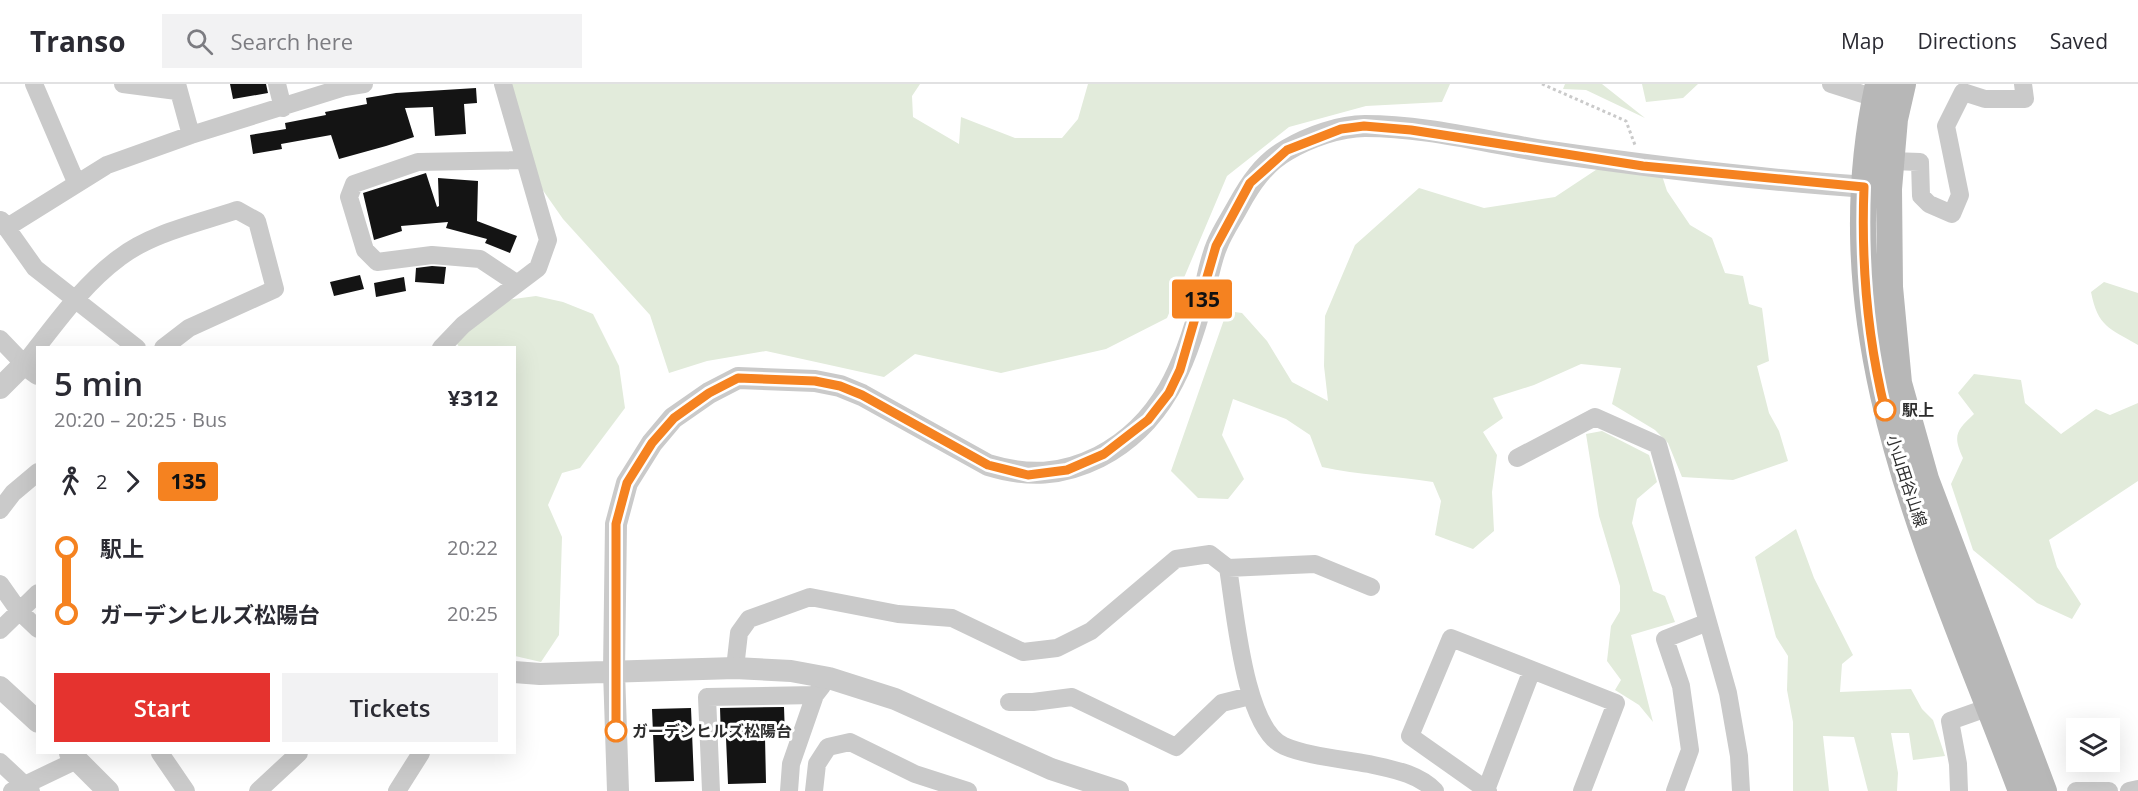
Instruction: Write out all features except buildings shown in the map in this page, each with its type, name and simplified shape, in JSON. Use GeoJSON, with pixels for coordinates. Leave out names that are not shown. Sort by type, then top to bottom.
{"type":"FeatureCollection","features":[{"type":"Feature","properties":{"kind":"main road","name":"小山田谷山線"},"geometry":{"type":"LineString","coordinates":[[1877,188],[1891,161],[1903,84]]}},
{"type":"Feature","properties":{"kind":"main road","name":"小山田谷山線"},"geometry":{"type":"LineString","coordinates":[[1876,91],[1877,188],[1899,383],[1926,478],[1999,703],[2021,791]]}},
{"type":"Feature","properties":{"kind":"main road","name":"小山田谷山線"},"geometry":{"type":"LineString","coordinates":[[1999,703],[2044,791]]}},
{"type":"Feature","properties":{"kind":"street"},"geometry":{"type":"LineString","coordinates":[[34,84],[76,182]]}},
{"type":"Feature","properties":{"kind":"street"},"geometry":{"type":"LineString","coordinates":[[123,84],[177,87],[191,135]]}},
{"type":"Feature","properties":{"kind":"street"},"geometry":{"type":"LineString","coordinates":[[277,84],[283,108]]}},
{"type":"Feature","properties":{"kind":"street"},"geometry":{"type":"LineString","coordinates":[[134,346],[34,268],[3,223],[107,165],[191,135],[345,87],[364,84]]}},
{"type":"Feature","properties":{"kind":"street"},"geometry":{"type":"LineString","coordinates":[[443,346],[463,325],[538,268],[548,240],[502,84]]}},
{"type":"Feature","properties":{"kind":"street"},"geometry":{"type":"LineString","coordinates":[[1831,84],[1876,91]]}},
{"type":"Feature","properties":{"kind":"street"},"geometry":{"type":"LineString","coordinates":[[1891,161],[1920,162],[1921,196],[1929,204],[1952,214],[1960,195],[1946,126],[1963,92],[1985,99],[2025,99],[2024,84]]}},
{"type":"Feature","properties":{"kind":"street"},"geometry":{"type":"LineString","coordinates":[[618,791],[614,670],[616,524],[627,483],[652,443],[674,418],[709,393],[738,378],[785,378],[840,386],[988,465],[1028,475],[1050,474],[1088,463],[1104,454],[1148,420],[1159,408],[1180,370],[1216,246],[1250,183],[1287,150],[1341,129],[1364,126],[1411,130],[1643,166],[1877,188]]}},
{"type":"Feature","properties":{"kind":"street"},"geometry":{"type":"LineString","coordinates":[[516,284],[480,259],[432,255],[377,262],[365,250],[349,197],[354,184],[418,162],[524,160]]}},
{"type":"Feature","properties":{"kind":"street"},"geometry":{"type":"LineString","coordinates":[[46,346],[76,300],[119,257],[151,240],[237,210],[258,221],[275,290],[189,328],[166,346]]}},
{"type":"Feature","properties":{"kind":"street"},"geometry":{"type":"LineString","coordinates":[[0,339],[31,369],[0,388]]}},
{"type":"Feature","properties":{"kind":"street"},"geometry":{"type":"LineString","coordinates":[[1517,458],[1595,417],[1658,445],[1732,714],[1739,756],[1741,791]]}},
{"type":"Feature","properties":{"kind":"street"},"geometry":{"type":"LineString","coordinates":[[0,510],[13,494],[36,474]]}},
{"type":"Feature","properties":{"kind":"street"},"geometry":{"type":"LineString","coordinates":[[735,668],[739,633],[749,619],[810,597],[898,614],[952,618],[1023,652],[1057,648],[1091,631],[1176,560],[1210,554],[1228,568],[1315,564],[1371,587]]}},
{"type":"Feature","properties":{"kind":"street"},"geometry":{"type":"LineString","coordinates":[[1228,568],[1250,696],[1264,730],[1283,746],[1400,771],[1429,784],[1435,791]]}},
{"type":"Feature","properties":{"kind":"street"},"geometry":{"type":"LineString","coordinates":[[0,584],[19,611],[36,627]]}},
{"type":"Feature","properties":{"kind":"street"},"geometry":{"type":"LineString","coordinates":[[0,630],[36,595]]}},
{"type":"Feature","properties":{"kind":"street"},"geometry":{"type":"LineString","coordinates":[[1675,791],[1690,750],[1681,686],[1665,639],[1708,622]]}},
{"type":"Feature","properties":{"kind":"street"},"geometry":{"type":"LineString","coordinates":[[1532,670],[1487,790],[1410,736],[1451,638],[1532,670],[1616,704],[1582,791]]}},
{"type":"Feature","properties":{"kind":"street"},"geometry":{"type":"LineString","coordinates":[[516,672],[540,674],[735,668],[791,671],[821,686]]}},
{"type":"Feature","properties":{"kind":"street"},"geometry":{"type":"LineString","coordinates":[[789,791],[791,764],[821,686]]}},
{"type":"Feature","properties":{"kind":"street"},"geometry":{"type":"LineString","coordinates":[[711,791],[707,697],[821,686],[896,699],[1020,757],[1118,791]]}},
{"type":"Feature","properties":{"kind":"street"},"geometry":{"type":"LineString","coordinates":[[0,687],[36,720]]}},
{"type":"Feature","properties":{"kind":"street"},"geometry":{"type":"LineString","coordinates":[[1009,702],[1033,702],[1072,697],[1176,747],[1222,703],[1250,696]]}},
{"type":"Feature","properties":{"kind":"street"},"geometry":{"type":"LineString","coordinates":[[1959,791],[1958,764],[1950,721],[1999,703]]}},
{"type":"Feature","properties":{"kind":"street"},"geometry":{"type":"LineString","coordinates":[[814,791],[817,764],[828,747],[850,742],[912,782],[968,791]]}},
{"type":"Feature","properties":{"kind":"street"},"geometry":{"type":"LineString","coordinates":[[162,754],[186,791]]}},
{"type":"Feature","properties":{"kind":"street"},"geometry":{"type":"LineString","coordinates":[[258,791],[298,754]]}},
{"type":"Feature","properties":{"kind":"street"},"geometry":{"type":"LineString","coordinates":[[397,791],[420,754]]}},
{"type":"Feature","properties":{"kind":"street"},"geometry":{"type":"LineString","coordinates":[[0,762],[23,789],[73,756],[108,791]]}},
{"type":"Feature","properties":{"kind":"street"},"geometry":{"type":"LineString","coordinates":[[2129,791],[2138,789]]}},
{"type":"Feature","properties":{"kind":"street"},"geometry":{"type":"LineString","coordinates":[[2076,791],[2109,791]]}},
{"type":"Feature","properties":{"kind":"path"},"geometry":{"type":"LineString","coordinates":[[1542,84],[1626,121],[1643,166]]}},
{"type":"Feature","properties":{"kind":"green space"},"geometry":{"type":"Polygon","coordinates":[[[510,84],[920,84],[912,96],[913,117],[959,144],[961,117],[1015,138],[1062,138],[1078,119],[1088,84],[1450,84],[1442,102],[1366,106],[1289,127],[1227,176],[1167,318],[1106,349],[1001,373],[915,354],[884,377],[766,351],[707,361],[669,373],[650,315],[563,219],[535,179],[510,84]]]}},
{"type":"Feature","properties":{"kind":"green space"},"geometry":{"type":"Polygon","coordinates":[[[1565,84],[1602,84],[1645,118],[1586,90],[1563,89],[1565,84]]]}},
{"type":"Feature","properties":{"kind":"green space"},"geometry":{"type":"Polygon","coordinates":[[[1642,84],[1698,84],[1683,98],[1646,102],[1642,84]]]}},
{"type":"Feature","properties":{"kind":"green space"},"geometry":{"type":"Polygon","coordinates":[[[1623,152],[1656,157],[1667,191],[1690,225],[1712,238],[1725,273],[1743,276],[1749,304],[1762,308],[1769,361],[1757,366],[1769,413],[1779,431],[1788,461],[1733,480],[1682,477],[1668,443],[1655,430],[1612,404],[1621,368],[1581,364],[1534,385],[1493,398],[1503,418],[1483,432],[1497,455],[1492,492],[1494,531],[1473,549],[1435,535],[1441,501],[1433,482],[1322,467],[1310,435],[1286,419],[1233,399],[1222,435],[1244,479],[1228,499],[1198,498],[1171,471],[1227,311],[1242,313],[1267,341],[1292,382],[1328,401],[1324,366],[1325,316],[1355,245],[1419,188],[1484,208],[1555,197],[1623,152]]]}},
{"type":"Feature","properties":{"kind":"green space"},"geometry":{"type":"Polygon","coordinates":[[[2104,282],[2138,293],[2138,345],[2106,325],[2097,313],[2091,292],[2104,282]]]}},
{"type":"Feature","properties":{"kind":"green space"},"geometry":{"type":"Polygon","coordinates":[[[536,296],[563,302],[593,314],[619,366],[625,408],[580,468],[562,473],[548,505],[562,537],[559,635],[541,662],[516,656],[516,346],[459,346],[455,341],[506,300],[536,296]]]}},
{"type":"Feature","properties":{"kind":"green space"},"geometry":{"type":"Polygon","coordinates":[[[1974,374],[2021,380],[2025,403],[2061,434],[2096,409],[2110,415],[2138,403],[2138,481],[2049,540],[2057,567],[2081,604],[2072,619],[2037,603],[1973,550],[1951,484],[1963,458],[1958,444],[1958,433],[1974,414],[1958,393],[1974,374]]]}},
{"type":"Feature","properties":{"kind":"green space"},"geometry":{"type":"Polygon","coordinates":[[[1602,431],[1649,455],[1657,482],[1637,499],[1632,523],[1653,591],[1665,596],[1675,622],[1631,635],[1653,722],[1639,705],[1615,690],[1621,680],[1607,661],[1611,626],[1620,611],[1620,586],[1599,516],[1586,434],[1602,431]]]}},
{"type":"Feature","properties":{"kind":"green space"},"geometry":{"type":"Polygon","coordinates":[[[1796,529],[1814,578],[1853,655],[1842,664],[1840,692],[1911,689],[1922,709],[1933,720],[1945,756],[1913,760],[1909,733],[1891,733],[1898,773],[1897,791],[1868,791],[1854,737],[1823,736],[1829,791],[1793,791],[1793,722],[1787,690],[1788,656],[1776,637],[1755,557],[1796,529]]]}},
{"type":"Feature","properties":{"kind":"bus line","name":"135"},"geometry":{"type":"LineString","coordinates":[[616,731],[614,670],[616,524],[627,483],[652,443],[674,418],[709,393],[738,378],[761,377],[815,381],[840,386],[862,395],[988,465],[1011,472],[1028,475],[1050,474],[1088,463],[1119,444],[1148,420],[1169,393],[1180,370],[1193,332],[1216,246],[1250,183],[1267,165],[1287,150],[1341,129],[1364,126],[1411,130],[1643,166],[1864,187],[1862,266],[1865,300],[1885,410]]}},
{"type":"Feature","properties":{"kind":"place","name":"駅上"},"geometry":{"type":"Point","coordinates":[1885,410]}},
{"type":"Feature","properties":{"kind":"place","name":"ガーデンヒルズ松陽台"},"geometry":{"type":"Point","coordinates":[616,731]}}]}
